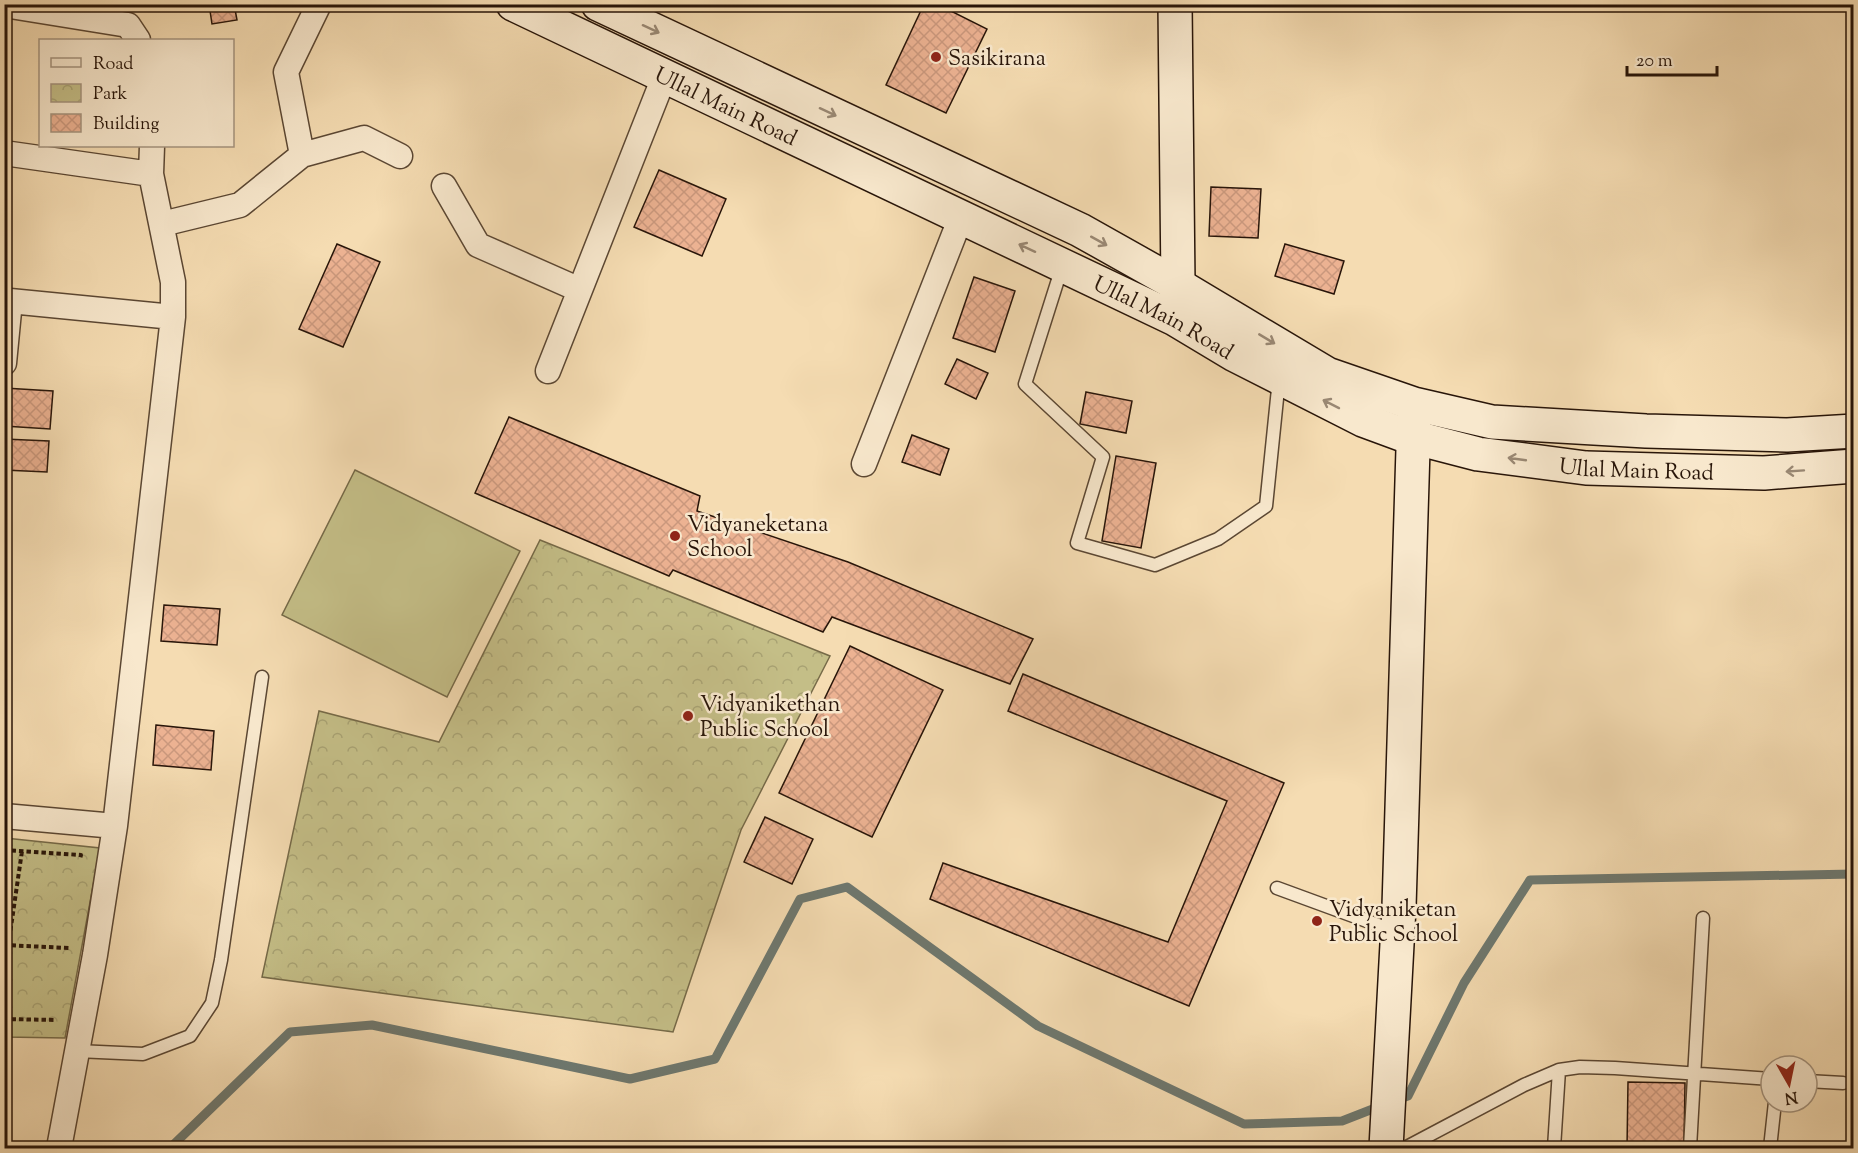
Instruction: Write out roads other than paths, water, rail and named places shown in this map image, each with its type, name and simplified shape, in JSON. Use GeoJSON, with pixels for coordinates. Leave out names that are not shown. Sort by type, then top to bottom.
{"type":"FeatureCollection","features":[{"type":"Feature","properties":{"kind":"main road","name":"Ullal Main Road"},"geometry":{"type":"LineString","coordinates":[[513,4],[1174,319],[1234,355],[1363,420],[1413,437],[1478,454],[1586,468],[1764,473],[1854,466]]}},
{"type":"Feature","properties":{"kind":"main road","name":"Ullal Main Road"},"geometry":{"type":"LineString","coordinates":[[598,4],[1080,230],[1178,285],[1327,374],[1414,404],[1492,422],[1646,431],[1787,435],[1854,431]]}},
{"type":"Feature","properties":{"kind":"main road"},"geometry":{"type":"LineString","coordinates":[[1174,319],[1178,285],[1175,4]]}},
{"type":"Feature","properties":{"kind":"main road"},"geometry":{"type":"LineString","coordinates":[[1393,1141],[1391,1069],[1398,933],[1414,404]]}},
{"type":"Feature","properties":{"kind":"street"},"geometry":{"type":"LineString","coordinates":[[302,155],[286,72],[319,4]]}},
{"type":"Feature","properties":{"kind":"street"},"geometry":{"type":"LineString","coordinates":[[4,5],[128,25],[137,39]]}},
{"type":"Feature","properties":{"kind":"street"},"geometry":{"type":"LineString","coordinates":[[548,371],[664,77]]}},
{"type":"Feature","properties":{"kind":"street"},"geometry":{"type":"LineString","coordinates":[[162,224],[240,205],[302,155],[364,138],[400,156]]}},
{"type":"Feature","properties":{"kind":"street"},"geometry":{"type":"LineString","coordinates":[[59,1149],[95,955],[115,826],[174,317],[173,282],[151,174],[152,147]]}},
{"type":"Feature","properties":{"kind":"street"},"geometry":{"type":"LineString","coordinates":[[4,153],[151,174]]}},
{"type":"Feature","properties":{"kind":"street"},"geometry":{"type":"LineString","coordinates":[[444,186],[478,245],[580,290]]}},
{"type":"Feature","properties":{"kind":"street"},"geometry":{"type":"LineString","coordinates":[[864,464],[961,217]]}},
{"type":"Feature","properties":{"kind":"street"},"geometry":{"type":"LineString","coordinates":[[4,363],[7,301],[174,317]]}},
{"type":"Feature","properties":{"kind":"street"},"geometry":{"type":"LineString","coordinates":[[4,816],[115,826]]}},
{"type":"Feature","properties":{"kind":"lane"},"geometry":{"type":"LineString","coordinates":[[1063,266],[1025,384],[1102,457],[1077,543],[1155,565],[1218,539],[1266,506],[1279,377]]}},
{"type":"Feature","properties":{"kind":"lane"},"geometry":{"type":"LineString","coordinates":[[77,1051],[142,1054],[190,1036],[212,1003],[262,677]]}},
{"type":"Feature","properties":{"kind":"lane"},"geometry":{"type":"LineString","coordinates":[[1277,888],[1398,933]]}},
{"type":"Feature","properties":{"kind":"lane"},"geometry":{"type":"LineString","coordinates":[[1690,1149],[1703,918]]}},
{"type":"Feature","properties":{"kind":"lane"},"geometry":{"type":"LineString","coordinates":[[1393,1141],[1559,1070],[1580,1067],[1759,1078]]}},
{"type":"Feature","properties":{"kind":"lane"},"geometry":{"type":"LineString","coordinates":[[1554,1149],[1559,1070]]}},
{"type":"Feature","properties":{"kind":"lane"},"geometry":{"type":"LineString","coordinates":[[1819,1082],[1843,1083]]}},
{"type":"Feature","properties":{"kind":"lane"},"geometry":{"type":"LineString","coordinates":[[1770,1149],[1774,1114]]}},
{"type":"Feature","properties":{"kind":"waterway"},"geometry":{"type":"LineString","coordinates":[[1396,1100],[1408,1096],[1464,983],[1530,880],[1854,874]]}},
{"type":"Feature","properties":{"kind":"waterway"},"geometry":{"type":"LineString","coordinates":[[170,1148],[290,1032],[372,1025],[630,1079],[715,1059],[800,899],[847,887],[1038,1026],[1244,1124],[1342,1121],[1383,1105]]}},
{"type":"Feature","properties":{"kind":"place","name":"Sasikirana"},"geometry":{"type":"Point","coordinates":[936,57]}},
{"type":"Feature","properties":{"kind":"place","name":"Vidyaneketana School"},"geometry":{"type":"Point","coordinates":[675,536]}},
{"type":"Feature","properties":{"kind":"place","name":"Vidyanikethan Public School"},"geometry":{"type":"Point","coordinates":[688,716]}},
{"type":"Feature","properties":{"kind":"place","name":"Vidyaniketan Public School"},"geometry":{"type":"Point","coordinates":[1317,921]}}]}
